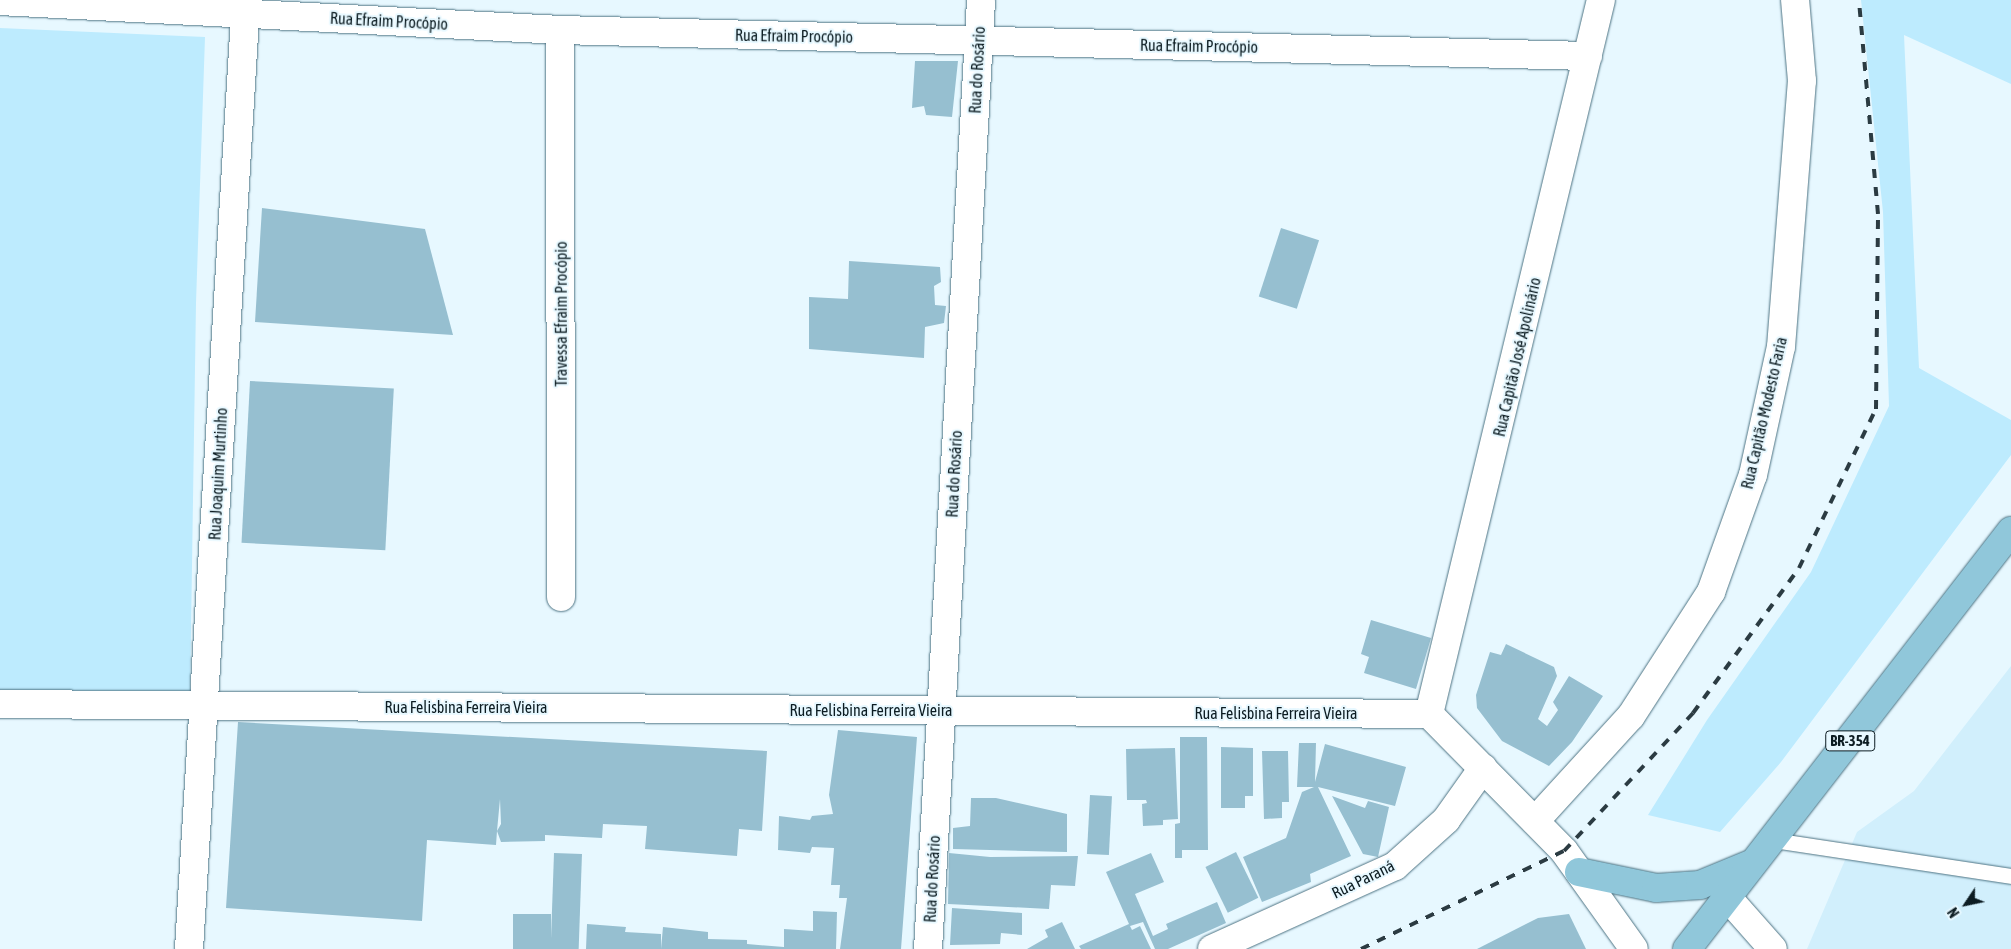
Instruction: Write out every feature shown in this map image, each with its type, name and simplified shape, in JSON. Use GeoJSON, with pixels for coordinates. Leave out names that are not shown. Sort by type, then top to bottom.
{"type":"FeatureCollection","features":[{"type":"Feature","properties":{"kind":"main road","name":"BR-354"},"geometry":{"type":"LineString","coordinates":[[1687,949],[2011,532]]}},
{"type":"Feature","properties":{"kind":"main road"},"geometry":{"type":"LineString","coordinates":[[1579,872],[1656,888],[1700,885],[1753,864]]}},
{"type":"Feature","properties":{"kind":"street","name":"Rua do Rosário"},"geometry":{"type":"LineString","coordinates":[[928,949],[981,0]]}},
{"type":"Feature","properties":{"kind":"street","name":"Rua Capitão José Apolinário"},"geometry":{"type":"LineString","coordinates":[[1429,714],[1601,0]]}},
{"type":"Feature","properties":{"kind":"street","name":"Rua Capitão Modesto Faria"},"geometry":{"type":"LineString","coordinates":[[1535,821],[1631,716],[1711,592],[1753,475],[1781,348],[1802,82],[1795,0]]}},
{"type":"Feature","properties":{"kind":"street","name":"Rua Efraim Procópio"},"geometry":{"type":"LineString","coordinates":[[0,1],[246,7],[560,30],[1588,56]]}},
{"type":"Feature","properties":{"kind":"street","name":"Rua Joaquim Murtinho"},"geometry":{"type":"LineString","coordinates":[[189,949],[246,7]]}},
{"type":"Feature","properties":{"kind":"street","name":"Travessa Efraim Procópio"},"geometry":{"type":"LineString","coordinates":[[560,30],[561,597]]}},
{"type":"Feature","properties":{"kind":"street","name":"Rua Felisbina Ferreira Vieira"},"geometry":{"type":"LineString","coordinates":[[0,704],[1429,714]]}},
{"type":"Feature","properties":{"kind":"street"},"geometry":{"type":"LineString","coordinates":[[1429,714],[1564,851],[1634,949]]}},
{"type":"Feature","properties":{"kind":"street","name":"Rua Paraná"},"geometry":{"type":"LineString","coordinates":[[1212,949],[1395,866],[1446,820],[1483,768]]}},
{"type":"Feature","properties":{"kind":"street"},"geometry":{"type":"LineString","coordinates":[[1727,897],[1773,949]]}},
{"type":"Feature","properties":{"kind":"lane"},"geometry":{"type":"LineString","coordinates":[[1773,840],[2011,876]]}},
{"type":"Feature","properties":{"kind":"shaded area"},"geometry":{"type":"Polygon","coordinates":[[[1861,0],[2011,0],[2011,84],[1904,35],[1919,368],[2011,420],[2011,455],[1781,762],[1720,832],[1648,815],[1707,720],[1811,572],[1889,406],[1883,212],[1861,0]]]}},
{"type":"Feature","properties":{"kind":"shaded area"},"geometry":{"type":"Polygon","coordinates":[[[0,28],[205,37],[196,303],[190,697],[0,692],[0,28]]]}},
{"type":"Feature","properties":{"kind":"shaded area"},"geometry":{"type":"Polygon","coordinates":[[[2011,666],[2011,949],[1807,949],[1857,832],[1914,791],[2011,666]]]}},
{"type":"Feature","properties":{"kind":"building"},"geometry":{"type":"Polygon","coordinates":[[[915,61],[958,61],[952,117],[926,115],[924,106],[912,108],[915,61]]]}},
{"type":"Feature","properties":{"kind":"building"},"geometry":{"type":"Polygon","coordinates":[[[262,208],[425,229],[453,335],[255,322],[262,208]]]}},
{"type":"Feature","properties":{"kind":"building"},"geometry":{"type":"Polygon","coordinates":[[[1281,228],[1319,240],[1297,309],[1259,296],[1281,228]]]}},
{"type":"Feature","properties":{"kind":"building"},"geometry":{"type":"Polygon","coordinates":[[[849,261],[940,267],[941,282],[934,286],[935,305],[946,306],[944,323],[925,327],[924,358],[809,349],[809,297],[848,299],[849,261]]]}},
{"type":"Feature","properties":{"kind":"building"},"geometry":{"type":"Polygon","coordinates":[[[250,381],[394,389],[385,550],[242,543],[250,381]]]}},
{"type":"Feature","properties":{"kind":"building"},"geometry":{"type":"Polygon","coordinates":[[[1371,620],[1431,638],[1416,689],[1364,673],[1369,657],[1361,654],[1371,620]]]}},
{"type":"Feature","properties":{"kind":"building"},"geometry":{"type":"Polygon","coordinates":[[[1506,644],[1554,667],[1557,676],[1538,719],[1547,726],[1558,710],[1553,702],[1569,676],[1603,696],[1572,742],[1549,766],[1502,741],[1477,708],[1476,695],[1490,652],[1501,655],[1506,644]]]}},
{"type":"Feature","properties":{"kind":"building"},"geometry":{"type":"Polygon","coordinates":[[[238,722],[767,751],[762,831],[739,829],[737,856],[645,849],[647,826],[603,824],[602,838],[545,835],[545,841],[501,842],[497,831],[496,845],[427,840],[422,921],[226,908],[238,722]],[[500,799],[497,831],[501,824],[500,799]]]}},
{"type":"Feature","properties":{"kind":"building"},"geometry":{"type":"Polygon","coordinates":[[[838,730],[917,737],[901,949],[840,949],[847,898],[839,898],[840,885],[831,885],[834,848],[812,847],[810,853],[778,850],[779,816],[810,820],[812,816],[833,814],[829,795],[838,730]]]}},
{"type":"Feature","properties":{"kind":"building"},"geometry":{"type":"Polygon","coordinates":[[[1180,737],[1207,737],[1208,850],[1182,850],[1182,858],[1175,858],[1175,824],[1180,823],[1180,737]]]}},
{"type":"Feature","properties":{"kind":"building"},"geometry":{"type":"Polygon","coordinates":[[[1299,743],[1316,743],[1315,782],[1325,744],[1406,767],[1395,806],[1318,787],[1351,856],[1310,874],[1311,882],[1262,902],[1243,857],[1286,838],[1302,792],[1314,787],[1297,787],[1299,743]]]}},
{"type":"Feature","properties":{"kind":"building"},"geometry":{"type":"Polygon","coordinates":[[[1221,747],[1253,748],[1253,796],[1245,796],[1245,808],[1221,808],[1221,747]]]}},
{"type":"Feature","properties":{"kind":"building"},"geometry":{"type":"Polygon","coordinates":[[[1175,748],[1178,819],[1163,820],[1163,825],[1143,826],[1142,804],[1147,803],[1146,800],[1127,800],[1126,749],[1175,748]]]}},
{"type":"Feature","properties":{"kind":"building"},"geometry":{"type":"Polygon","coordinates":[[[1262,751],[1288,751],[1289,802],[1282,802],[1282,818],[1264,819],[1262,751]]]}},
{"type":"Feature","properties":{"kind":"building"},"geometry":{"type":"Polygon","coordinates":[[[1090,795],[1112,796],[1109,855],[1087,854],[1090,795]]]}},
{"type":"Feature","properties":{"kind":"building"},"geometry":{"type":"Polygon","coordinates":[[[1332,796],[1365,808],[1368,801],[1389,807],[1378,857],[1363,854],[1332,796]]]}},
{"type":"Feature","properties":{"kind":"building"},"geometry":{"type":"Polygon","coordinates":[[[971,798],[996,798],[1067,814],[1067,852],[953,849],[953,828],[970,826],[971,798]]]}},
{"type":"Feature","properties":{"kind":"building"},"geometry":{"type":"Polygon","coordinates":[[[1236,852],[1258,898],[1228,913],[1205,867],[1236,852]]]}},
{"type":"Feature","properties":{"kind":"building"},"geometry":{"type":"Polygon","coordinates":[[[554,853],[582,854],[579,949],[551,949],[554,853]]]}},
{"type":"Feature","properties":{"kind":"building"},"geometry":{"type":"Polygon","coordinates":[[[949,853],[990,857],[1078,856],[1075,886],[1051,885],[1049,909],[948,904],[949,853]]]}},
{"type":"Feature","properties":{"kind":"building"},"geometry":{"type":"Polygon","coordinates":[[[1151,853],[1164,882],[1135,894],[1153,936],[1168,929],[1166,924],[1217,902],[1226,923],[1168,949],[1155,949],[1143,922],[1130,926],[1132,930],[1140,926],[1151,949],[1081,949],[1079,946],[1129,924],[1106,872],[1151,853]]]}},
{"type":"Feature","properties":{"kind":"building"},"geometry":{"type":"Polygon","coordinates":[[[952,908],[1022,913],[1022,935],[1001,933],[1000,944],[950,945],[952,908]]]}},
{"type":"Feature","properties":{"kind":"building"},"geometry":{"type":"Polygon","coordinates":[[[813,911],[837,912],[836,949],[661,949],[663,927],[708,932],[708,939],[747,940],[747,944],[784,947],[784,929],[813,931],[813,911]]]}},
{"type":"Feature","properties":{"kind":"building"},"geometry":{"type":"Polygon","coordinates":[[[513,914],[551,914],[551,949],[513,949],[513,914]]]}},
{"type":"Feature","properties":{"kind":"building"},"geometry":{"type":"Polygon","coordinates":[[[1569,914],[1586,949],[1477,949],[1538,918],[1569,914]]]}},
{"type":"Feature","properties":{"kind":"building"},"geometry":{"type":"Polygon","coordinates":[[[1062,922],[1075,949],[1027,949],[1048,937],[1045,930],[1062,922]]]}},
{"type":"Feature","properties":{"kind":"building"},"geometry":{"type":"Polygon","coordinates":[[[587,924],[626,927],[625,932],[661,934],[661,949],[586,949],[587,924]]]}},
{"type":"Feature","properties":{"kind":"railway"},"geometry":{"type":"LineString","coordinates":[[1361,949],[1564,851],[1693,713],[1799,568],[1876,409],[1878,214],[1859,0]]}}]}
